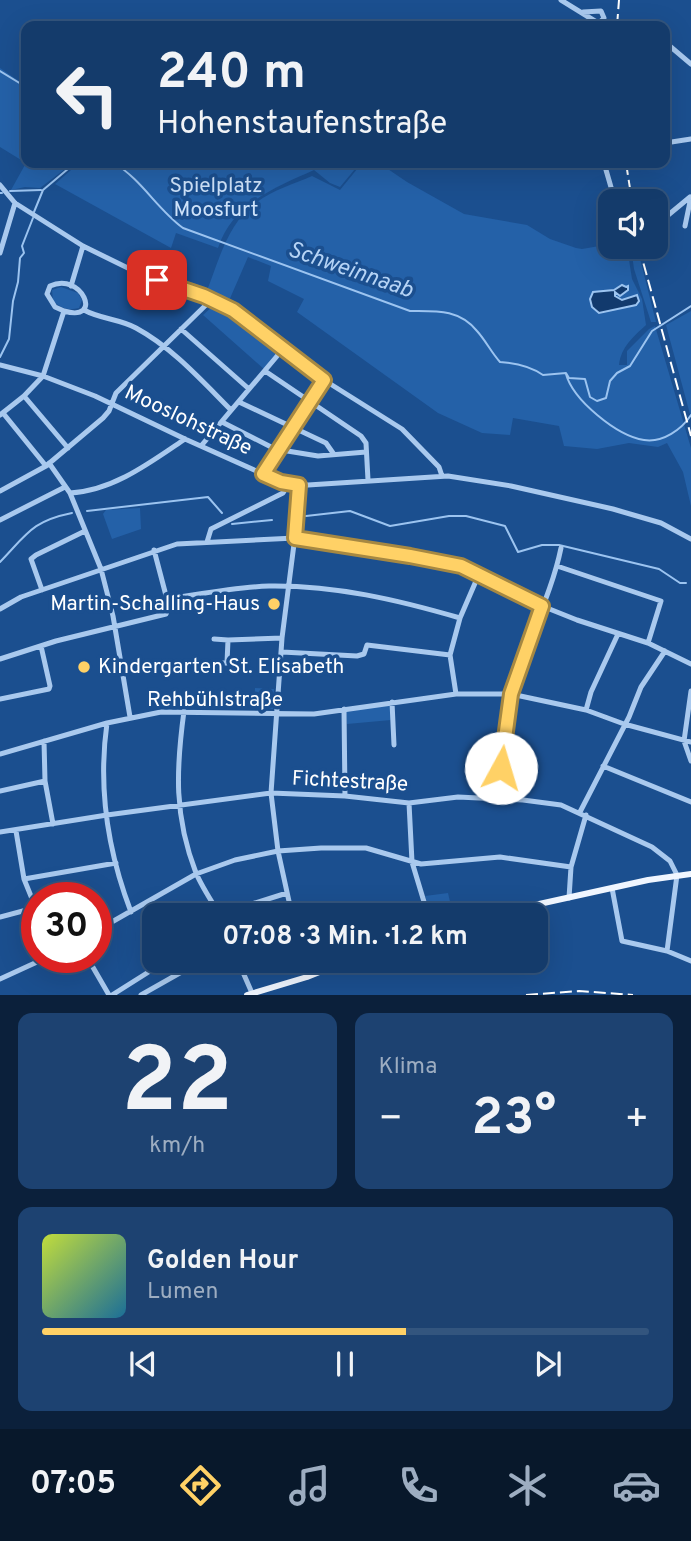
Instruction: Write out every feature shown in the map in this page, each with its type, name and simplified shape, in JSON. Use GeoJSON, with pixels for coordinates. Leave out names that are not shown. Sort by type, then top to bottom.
{"type":"FeatureCollection","features":[{"type":"Feature","properties":{"kind":"main road"},"geometry":{"type":"LineString","coordinates":[[545,903],[691,874]]}},
{"type":"Feature","properties":{"kind":"main road"},"geometry":{"type":"LineString","coordinates":[[249,994],[317,973]]}},
{"type":"Feature","properties":{"kind":"street"},"geometry":{"type":"LineString","coordinates":[[561,0],[583,12],[593,21]]}},
{"type":"Feature","properties":{"kind":"street"},"geometry":{"type":"LineString","coordinates":[[583,12],[601,11],[602,21]]}},
{"type":"Feature","properties":{"kind":"street"},"geometry":{"type":"LineString","coordinates":[[670,47],[691,64]]}},
{"type":"Feature","properties":{"kind":"street"},"geometry":{"type":"LineString","coordinates":[[670,142],[691,139]]}},
{"type":"Feature","properties":{"kind":"street"},"geometry":{"type":"LineString","coordinates":[[605,168],[612,189]]}},
{"type":"Feature","properties":{"kind":"street"},"geometry":{"type":"LineString","coordinates":[[0,185],[15,203],[83,246],[128,269],[212,299],[243,317],[324,380],[402,429],[439,467],[442,476]]}},
{"type":"Feature","properties":{"kind":"street"},"geometry":{"type":"LineString","coordinates":[[668,215],[691,197]]}},
{"type":"Feature","properties":{"kind":"street"},"geometry":{"type":"LineString","coordinates":[[685,226],[691,197]]}},
{"type":"Feature","properties":{"kind":"street"},"geometry":{"type":"LineString","coordinates":[[1,250],[15,203]]}},
{"type":"Feature","properties":{"kind":"street"},"geometry":{"type":"LineString","coordinates":[[71,286],[83,246]]}},
{"type":"Feature","properties":{"kind":"street"},"geometry":{"type":"LineString","coordinates":[[84,310],[84,295],[71,286],[55,284],[48,289],[50,301],[64,311],[74,313],[84,310],[134,327],[169,350],[231,410]]}},
{"type":"Feature","properties":{"kind":"street"},"geometry":{"type":"LineString","coordinates":[[0,491],[48,465],[103,418],[116,393],[212,299]]}},
{"type":"Feature","properties":{"kind":"street"},"geometry":{"type":"LineString","coordinates":[[64,311],[43,376],[1,414],[70,493],[101,569],[113,616],[130,717]]}},
{"type":"Feature","properties":{"kind":"street"},"geometry":{"type":"LineString","coordinates":[[181,329],[249,389]]}},
{"type":"Feature","properties":{"kind":"street"},"geometry":{"type":"LineString","coordinates":[[201,446],[284,349]]}},
{"type":"Feature","properties":{"kind":"street","name":"Mooslohstraße"},"geometry":{"type":"LineString","coordinates":[[0,365],[43,376],[112,402],[185,439],[289,483],[299,485],[442,476],[511,486],[613,509],[661,523],[691,539]]}},
{"type":"Feature","properties":{"kind":"street"},"geometry":{"type":"LineString","coordinates":[[265,371],[361,436],[366,443],[368,480]]}},
{"type":"Feature","properties":{"kind":"street"},"geometry":{"type":"LineString","coordinates":[[263,474],[324,380]]}},
{"type":"Feature","properties":{"kind":"street"},"geometry":{"type":"LineString","coordinates":[[24,396],[68,448]]}},
{"type":"Feature","properties":{"kind":"street"},"geometry":{"type":"LineString","coordinates":[[239,402],[326,443],[333,453]]}},
{"type":"Feature","properties":{"kind":"street"},"geometry":{"type":"LineString","coordinates":[[222,422],[280,450],[312,455],[366,452]]}},
{"type":"Feature","properties":{"kind":"street"},"geometry":{"type":"LineString","coordinates":[[70,493],[87,492],[105,486],[138,470],[185,439]]}},
{"type":"Feature","properties":{"kind":"street"},"geometry":{"type":"LineString","coordinates":[[207,542],[211,529],[283,493],[289,483]]}},
{"type":"Feature","properties":{"kind":"street"},"geometry":{"type":"LineString","coordinates":[[289,903],[278,852],[271,793],[282,638],[299,485]]}},
{"type":"Feature","properties":{"kind":"street"},"geometry":{"type":"LineString","coordinates":[[0,520],[65,487]]}},
{"type":"Feature","properties":{"kind":"street"},"geometry":{"type":"LineString","coordinates":[[42,590],[31,559],[85,531]]}},
{"type":"Feature","properties":{"kind":"street"},"geometry":{"type":"LineString","coordinates":[[0,609],[20,597],[177,544],[295,538],[461,566],[542,606],[648,643],[691,664]]}},
{"type":"Feature","properties":{"kind":"street"},"geometry":{"type":"LineString","coordinates":[[499,799],[502,754],[511,694],[561,548]]}},
{"type":"Feature","properties":{"kind":"street"},"geometry":{"type":"LineString","coordinates":[[0,659],[166,614],[169,611],[167,599],[154,550]]}},
{"type":"Feature","properties":{"kind":"street"},"geometry":{"type":"LineString","coordinates":[[557,566],[661,601],[648,643]]}},
{"type":"Feature","properties":{"kind":"street"},"geometry":{"type":"LineString","coordinates":[[456,694],[450,655],[460,618],[479,575]]}},
{"type":"Feature","properties":{"kind":"street"},"geometry":{"type":"LineString","coordinates":[[167,599],[237,588],[288,587],[347,591],[394,599],[460,618]]}},
{"type":"Feature","properties":{"kind":"street"},"geometry":{"type":"LineString","coordinates":[[586,710],[591,692],[618,634]]}},
{"type":"Feature","properties":{"kind":"street"},"geometry":{"type":"LineString","coordinates":[[214,639],[282,638]]}},
{"type":"Feature","properties":{"kind":"street"},"geometry":{"type":"LineString","coordinates":[[227,663],[228,640]]}},
{"type":"Feature","properties":{"kind":"street"},"geometry":{"type":"LineString","coordinates":[[282,652],[357,656],[364,654],[368,645],[450,655]]}},
{"type":"Feature","properties":{"kind":"street"},"geometry":{"type":"LineString","coordinates":[[0,699],[49,689],[41,646]]}},
{"type":"Feature","properties":{"kind":"street"},"geometry":{"type":"LineString","coordinates":[[569,898],[571,867],[583,814],[603,765],[629,717],[641,687],[665,651]]}},
{"type":"Feature","properties":{"kind":"street"},"geometry":{"type":"LineString","coordinates":[[215,663],[235,663]]}},
{"type":"Feature","properties":{"kind":"street"},"geometry":{"type":"LineString","coordinates":[[691,691],[687,741],[691,761]]}},
{"type":"Feature","properties":{"kind":"street","name":"Rehbühlstraße"},"geometry":{"type":"LineString","coordinates":[[0,754],[130,717],[184,711],[314,714],[456,694],[511,694],[586,710],[624,724],[687,741]]}},
{"type":"Feature","properties":{"kind":"street"},"geometry":{"type":"LineString","coordinates":[[392,702],[394,745]]}},
{"type":"Feature","properties":{"kind":"street"},"geometry":{"type":"LineString","coordinates":[[344,709],[345,796]]}},
{"type":"Feature","properties":{"kind":"street"},"geometry":{"type":"LineString","coordinates":[[184,711],[177,757],[179,805],[196,874],[213,903]]}},
{"type":"Feature","properties":{"kind":"street"},"geometry":{"type":"LineString","coordinates":[[107,723],[103,770],[107,815],[119,878],[131,912]]}},
{"type":"Feature","properties":{"kind":"street"},"geometry":{"type":"LineString","coordinates":[[44,741],[45,781],[53,824]]}},
{"type":"Feature","properties":{"kind":"street"},"geometry":{"type":"LineString","coordinates":[[603,765],[691,802]]}},
{"type":"Feature","properties":{"kind":"street"},"geometry":{"type":"LineString","coordinates":[[0,790],[45,781]]}},
{"type":"Feature","properties":{"kind":"street","name":"Fichtestraße"},"geometry":{"type":"LineString","coordinates":[[0,832],[271,793],[345,796],[409,803],[457,797],[499,799],[561,804],[657,849],[670,861],[677,875]]}},
{"type":"Feature","properties":{"kind":"street"},"geometry":{"type":"LineString","coordinates":[[409,803],[412,862],[424,903]]}},
{"type":"Feature","properties":{"kind":"street"},"geometry":{"type":"LineString","coordinates":[[16,831],[25,882]]}},
{"type":"Feature","properties":{"kind":"street"},"geometry":{"type":"LineString","coordinates":[[112,922],[196,874],[235,860],[278,852],[366,848],[421,864],[500,858],[571,867]]}},
{"type":"Feature","properties":{"kind":"street"},"geometry":{"type":"LineString","coordinates":[[24,879],[116,863]]}},
{"type":"Feature","properties":{"kind":"street"},"geometry":{"type":"LineString","coordinates":[[667,951],[677,875]]}},
{"type":"Feature","properties":{"kind":"street"},"geometry":{"type":"LineString","coordinates":[[612,888],[622,941],[667,951],[691,961]]}},
{"type":"Feature","properties":{"kind":"street"},"geometry":{"type":"LineString","coordinates":[[255,903],[287,893]]}},
{"type":"Feature","properties":{"kind":"street"},"geometry":{"type":"LineString","coordinates":[[0,917],[21,912]]}},
{"type":"Feature","properties":{"kind":"street"},"geometry":{"type":"LineString","coordinates":[[0,979],[21,969]]}},
{"type":"Feature","properties":{"kind":"street"},"geometry":{"type":"LineString","coordinates":[[97,973],[109,994]]}},
{"type":"Feature","properties":{"kind":"street"},"geometry":{"type":"LineString","coordinates":[[98,995],[109,994],[145,973]]}},
{"type":"Feature","properties":{"kind":"street"},"geometry":{"type":"LineString","coordinates":[[141,995],[180,973]]}},
{"type":"Feature","properties":{"kind":"street"},"geometry":{"type":"LineString","coordinates":[[243,973],[249,994]]}},
{"type":"Feature","properties":{"kind":"street"},"geometry":{"type":"LineString","coordinates":[[306,973],[307,977]]}},
{"type":"Feature","properties":{"kind":"green space"},"geometry":{"type":"Polygon","coordinates":[[[0,68],[21,83],[21,160],[0,147],[0,68]]]}},
{"type":"Feature","properties":{"kind":"green space"},"geometry":{"type":"Polygon","coordinates":[[[23,168],[66,168],[40,188],[11,190],[23,168]]]}},
{"type":"Feature","properties":{"kind":"green space","name":"Spielplatz Moosfurt"},"geometry":{"type":"Polygon","coordinates":[[[356,168],[340,187],[330,183],[314,170],[257,199],[234,220],[218,248],[176,233],[171,248],[55,184],[71,170],[356,168]]]}},
{"type":"Feature","properties":{"kind":"green space"},"geometry":{"type":"Polygon","coordinates":[[[358,168],[386,168],[464,214],[527,225],[550,239],[576,248],[598,246],[598,259],[629,259],[632,279],[642,299],[646,325],[625,348],[619,365],[627,365],[627,351],[655,326],[691,448],[691,506],[683,472],[667,443],[658,447],[629,443],[597,449],[564,446],[559,426],[513,418],[510,435],[482,433],[438,413],[297,312],[304,299],[268,281],[271,266],[248,257],[228,303],[206,293],[231,232],[247,211],[263,198],[312,176],[340,190],[358,168]]]}},
{"type":"Feature","properties":{"kind":"green space"},"geometry":{"type":"Polygon","coordinates":[[[633,259],[640,259],[656,322],[651,322],[633,259]]]}},
{"type":"Feature","properties":{"kind":"green space"},"geometry":{"type":"Polygon","coordinates":[[[61,287],[78,293],[82,300],[79,308],[65,308],[53,301],[52,290],[61,287]]]}},
{"type":"Feature","properties":{"kind":"green space"},"geometry":{"type":"Polygon","coordinates":[[[214,305],[237,316],[279,350],[264,369],[203,315],[214,305]]]}},
{"type":"Feature","properties":{"kind":"green space"},"geometry":{"type":"Polygon","coordinates":[[[691,311],[691,418],[666,325],[691,311]]]}},
{"type":"Feature","properties":{"kind":"green space"},"geometry":{"type":"Polygon","coordinates":[[[140,508],[141,529],[112,539],[103,514],[106,510],[140,508]]]}},
{"type":"Feature","properties":{"kind":"green space"},"geometry":{"type":"Polygon","coordinates":[[[255,688],[274,689],[273,709],[254,708],[255,688]]]}},
{"type":"Feature","properties":{"kind":"green space"},"geometry":{"type":"Polygon","coordinates":[[[390,705],[391,720],[347,724],[346,711],[390,705]]]}},
{"type":"Feature","properties":{"kind":"green space"},"geometry":{"type":"Polygon","coordinates":[[[448,893],[450,903],[427,903],[425,896],[448,893]]]}},
{"type":"Feature","properties":{"kind":"shaded area"},"geometry":{"type":"Polygon","coordinates":[[[622,285],[628,286],[628,290],[620,296],[615,292],[615,296],[622,300],[637,295],[639,301],[636,305],[599,313],[592,307],[590,299],[593,292],[614,290],[622,285]]]}},
{"type":"Feature","properties":{"kind":"waterway"},"geometry":{"type":"LineString","coordinates":[[0,71],[21,84]]}},
{"type":"Feature","properties":{"kind":"waterway","name":"Schweinnaab"},"geometry":{"type":"LineString","coordinates":[[34,212],[43,190],[69,168]]}},
{"type":"Feature","properties":{"kind":"waterway","name":"Schweinnaab"},"geometry":{"type":"LineString","coordinates":[[121,168],[183,228],[410,311],[455,315],[477,331],[500,362],[523,365],[543,375],[566,373],[569,378],[585,379],[590,397],[597,401],[606,398],[610,381],[617,373],[630,366],[652,331],[691,306]]}},
{"type":"Feature","properties":{"kind":"waterway"},"geometry":{"type":"LineString","coordinates":[[10,191],[41,190]]}},
{"type":"Feature","properties":{"kind":"waterway","name":"Schweinnaab"},"geometry":{"type":"LineString","coordinates":[[0,357],[9,339],[20,258],[24,253],[22,246],[33,218]]}},
{"type":"Feature","properties":{"kind":"waterway"},"geometry":{"type":"LineString","coordinates":[[566,374],[577,395],[587,405],[609,424],[633,437],[644,440],[665,437],[683,425],[691,415]]}},
{"type":"Feature","properties":{"kind":"waterway"},"geometry":{"type":"LineString","coordinates":[[87,511],[208,497],[222,513]]}},
{"type":"Feature","properties":{"kind":"waterway"},"geometry":{"type":"LineString","coordinates":[[306,516],[350,511],[390,526],[449,516],[466,516],[505,526],[518,552],[542,545],[559,545],[659,569],[680,583],[686,583]]}},
{"type":"Feature","properties":{"kind":"waterway"},"geometry":{"type":"LineString","coordinates":[[0,562],[31,530],[48,520],[72,513]]}},
{"type":"Feature","properties":{"kind":"waterway"},"geometry":{"type":"LineString","coordinates":[[232,524],[272,520]]}},
{"type":"Feature","properties":{"kind":"railway"},"geometry":{"type":"LineString","coordinates":[[617,21],[619,0]]}},
{"type":"Feature","properties":{"kind":"railway"},"geometry":{"type":"LineString","coordinates":[[627,168],[630,189]]}},
{"type":"Feature","properties":{"kind":"railway"},"geometry":{"type":"LineString","coordinates":[[642,259],[691,436]]}},
{"type":"Feature","properties":{"kind":"railway"},"geometry":{"type":"LineString","coordinates":[[526,995],[579,991],[633,995]]}},
{"type":"Feature","properties":{"kind":"place","name":"Martin-Schalling-Haus"},"geometry":{"type":"Point","coordinates":[274,604]}},
{"type":"Feature","properties":{"kind":"place","name":"Kindergarten St. Elisabeth"},"geometry":{"type":"Point","coordinates":[84,667]}},
{"type":"Feature","properties":{"kind":"route"},"geometry":{"type":"LineString","coordinates":[[157,280],[212,299],[233,310],[324,380],[263,474],[281,482],[299,485],[295,538],[461,566],[542,606],[511,694],[501,768]]}}]}
